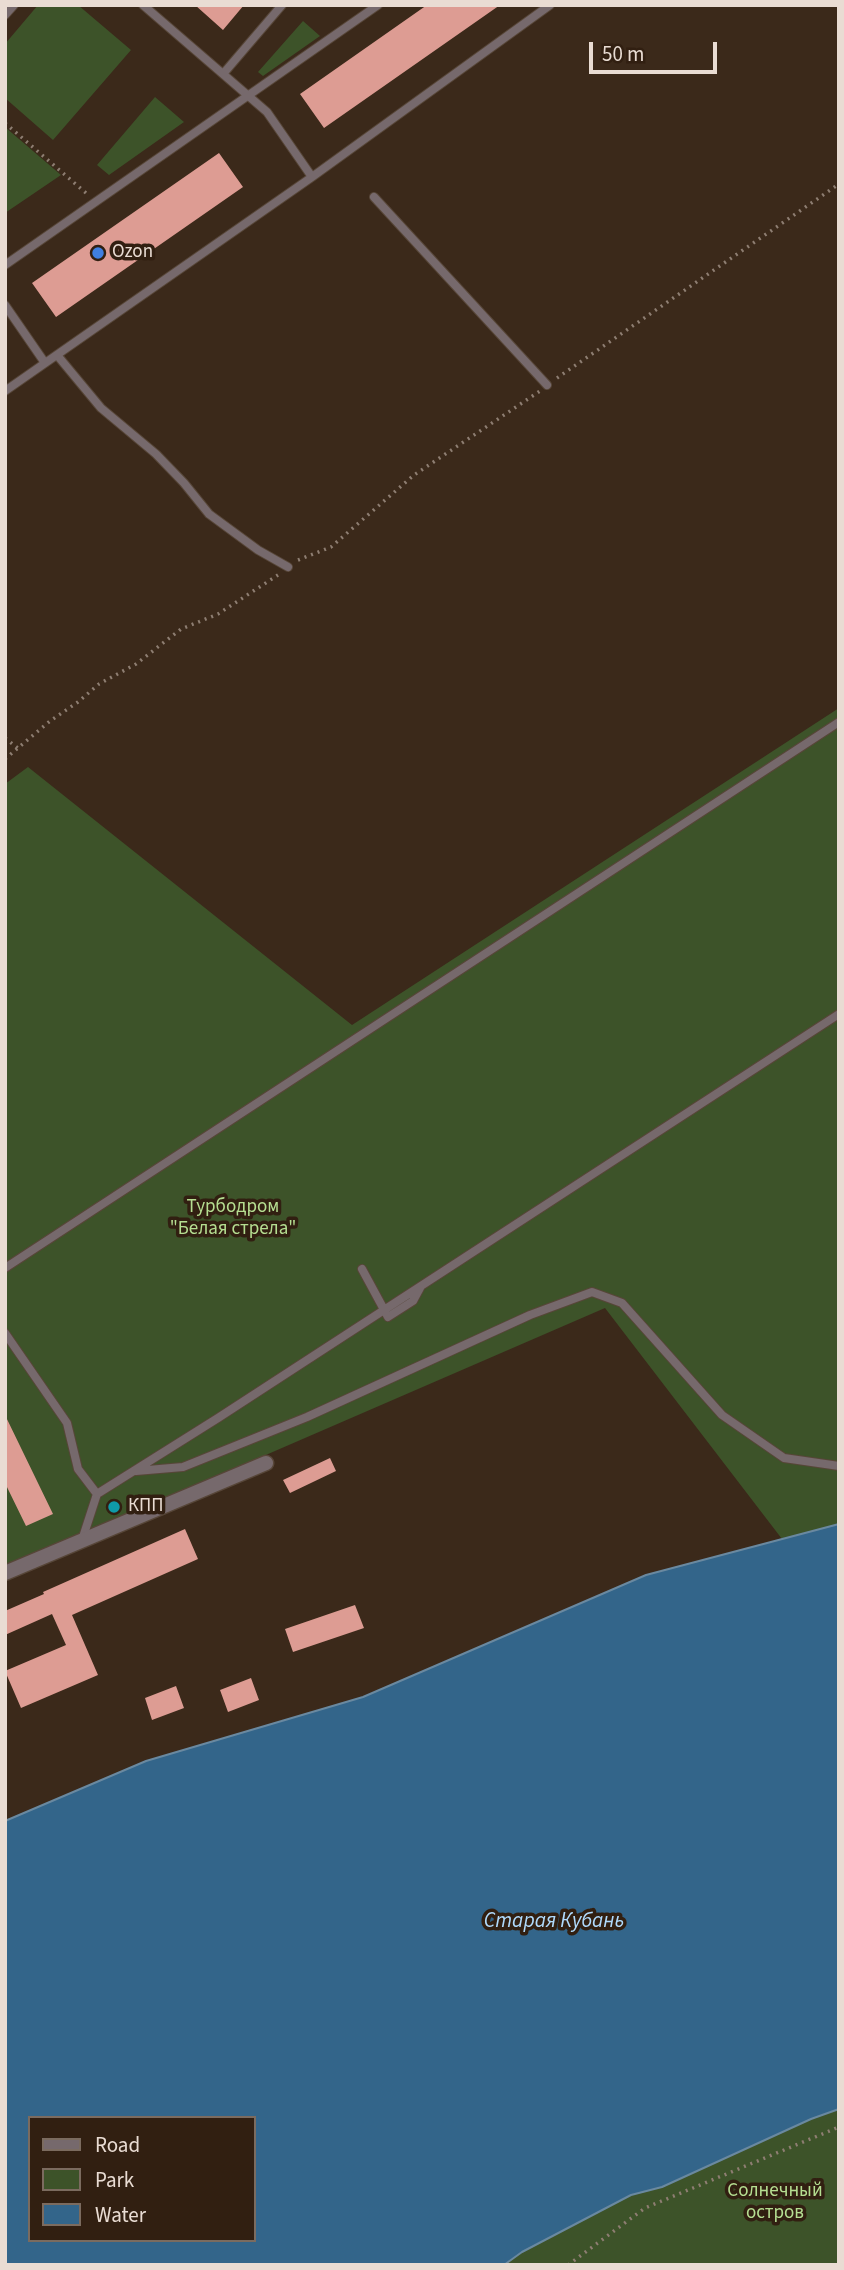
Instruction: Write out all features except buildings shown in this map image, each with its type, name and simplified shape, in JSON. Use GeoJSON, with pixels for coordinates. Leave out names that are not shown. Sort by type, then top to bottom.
{"type":"FeatureCollection","features":[{"type":"Feature","properties":{"kind":"street"},"geometry":{"type":"LineString","coordinates":[[5,1573],[266,1462]]}},
{"type":"Feature","properties":{"kind":"lane"},"geometry":{"type":"LineString","coordinates":[[5,15],[14,5]]}},
{"type":"Feature","properties":{"kind":"lane"},"geometry":{"type":"LineString","coordinates":[[223,74],[282,5]]}},
{"type":"Feature","properties":{"kind":"lane"},"geometry":{"type":"LineString","coordinates":[[5,265],[377,5]]}},
{"type":"Feature","properties":{"kind":"lane"},"geometry":{"type":"LineString","coordinates":[[5,391],[312,177],[550,5]]}},
{"type":"Feature","properties":{"kind":"lane"},"geometry":{"type":"LineString","coordinates":[[148,7],[267,112],[312,177]]}},
{"type":"Feature","properties":{"kind":"lane"},"geometry":{"type":"LineString","coordinates":[[374,197],[548,385]]}},
{"type":"Feature","properties":{"kind":"lane"},"geometry":{"type":"LineString","coordinates":[[5,305],[45,363]]}},
{"type":"Feature","properties":{"kind":"lane"},"geometry":{"type":"LineString","coordinates":[[57,355],[102,408],[156,454],[209,514],[258,550],[288,567]]}},
{"type":"Feature","properties":{"kind":"lane"},"geometry":{"type":"LineString","coordinates":[[5,1268],[839,722]]}},
{"type":"Feature","properties":{"kind":"lane"},"geometry":{"type":"LineString","coordinates":[[82,1542],[97,1494],[839,1014]]}},
{"type":"Feature","properties":{"kind":"lane"},"geometry":{"type":"LineString","coordinates":[[362,1269],[385,1310]]}},
{"type":"Feature","properties":{"kind":"lane"},"geometry":{"type":"LineString","coordinates":[[133,1471],[183,1467],[307,1417],[530,1315],[592,1292],[622,1303],[722,1415],[784,1458],[839,1466]]}},
{"type":"Feature","properties":{"kind":"lane"},"geometry":{"type":"LineString","coordinates":[[5,1333],[67,1423],[78,1469],[97,1494]]}},
{"type":"Feature","properties":{"kind":"path"},"geometry":{"type":"LineString","coordinates":[[5,124],[96,201]]}},
{"type":"Feature","properties":{"kind":"path"},"geometry":{"type":"LineString","coordinates":[[5,759],[99,684],[135,664],[181,629],[218,614],[298,561],[331,547],[414,475],[839,184]]}},
{"type":"Feature","properties":{"kind":"path"},"geometry":{"type":"LineString","coordinates":[[5,738],[19,749]]}},
{"type":"Feature","properties":{"kind":"path"},"geometry":{"type":"LineString","coordinates":[[568,2265],[645,2208],[839,2127]]}},
{"type":"Feature","properties":{"kind":"green space"},"geometry":{"type":"Polygon","coordinates":[[[38,5],[78,5],[131,50],[53,140],[5,98],[5,44],[38,5]]]}},
{"type":"Feature","properties":{"kind":"green space"},"geometry":{"type":"Polygon","coordinates":[[[303,21],[320,36],[263,76],[258,72],[303,21]]]}},
{"type":"Feature","properties":{"kind":"green space"},"geometry":{"type":"Polygon","coordinates":[[[155,97],[184,122],[109,175],[97,165],[155,97]]]}},
{"type":"Feature","properties":{"kind":"green space"},"geometry":{"type":"Polygon","coordinates":[[[5,127],[61,175],[5,213],[5,127]]]}},
{"type":"Feature","properties":{"kind":"green space","name":"Турбодром \"Белая стрела\""},"geometry":{"type":"Polygon","coordinates":[[[839,708],[839,1524],[782,1539],[605,1308],[5,1568],[5,784],[28,767],[352,1025],[839,708]]]}},
{"type":"Feature","properties":{"kind":"green space","name":"Солнечный остров"},"geometry":{"type":"Polygon","coordinates":[[[839,2109],[839,2265],[504,2265],[522,2252],[631,2195],[662,2187],[811,2119],[839,2109]]]}},
{"type":"Feature","properties":{"kind":"water","name":"Старая Кубань"},"geometry":{"type":"Polygon","coordinates":[[[839,1524],[839,2109],[811,2119],[662,2187],[631,2195],[522,2252],[504,2265],[5,2265],[5,1821],[146,1761],[363,1697],[646,1575],[839,1524]]]}},
{"type":"Feature","properties":{"kind":"place","name":"Ozon"},"geometry":{"type":"Point","coordinates":[98,253]}},
{"type":"Feature","properties":{"kind":"place","name":"КПП"},"geometry":{"type":"Point","coordinates":[114,1507]}}]}
